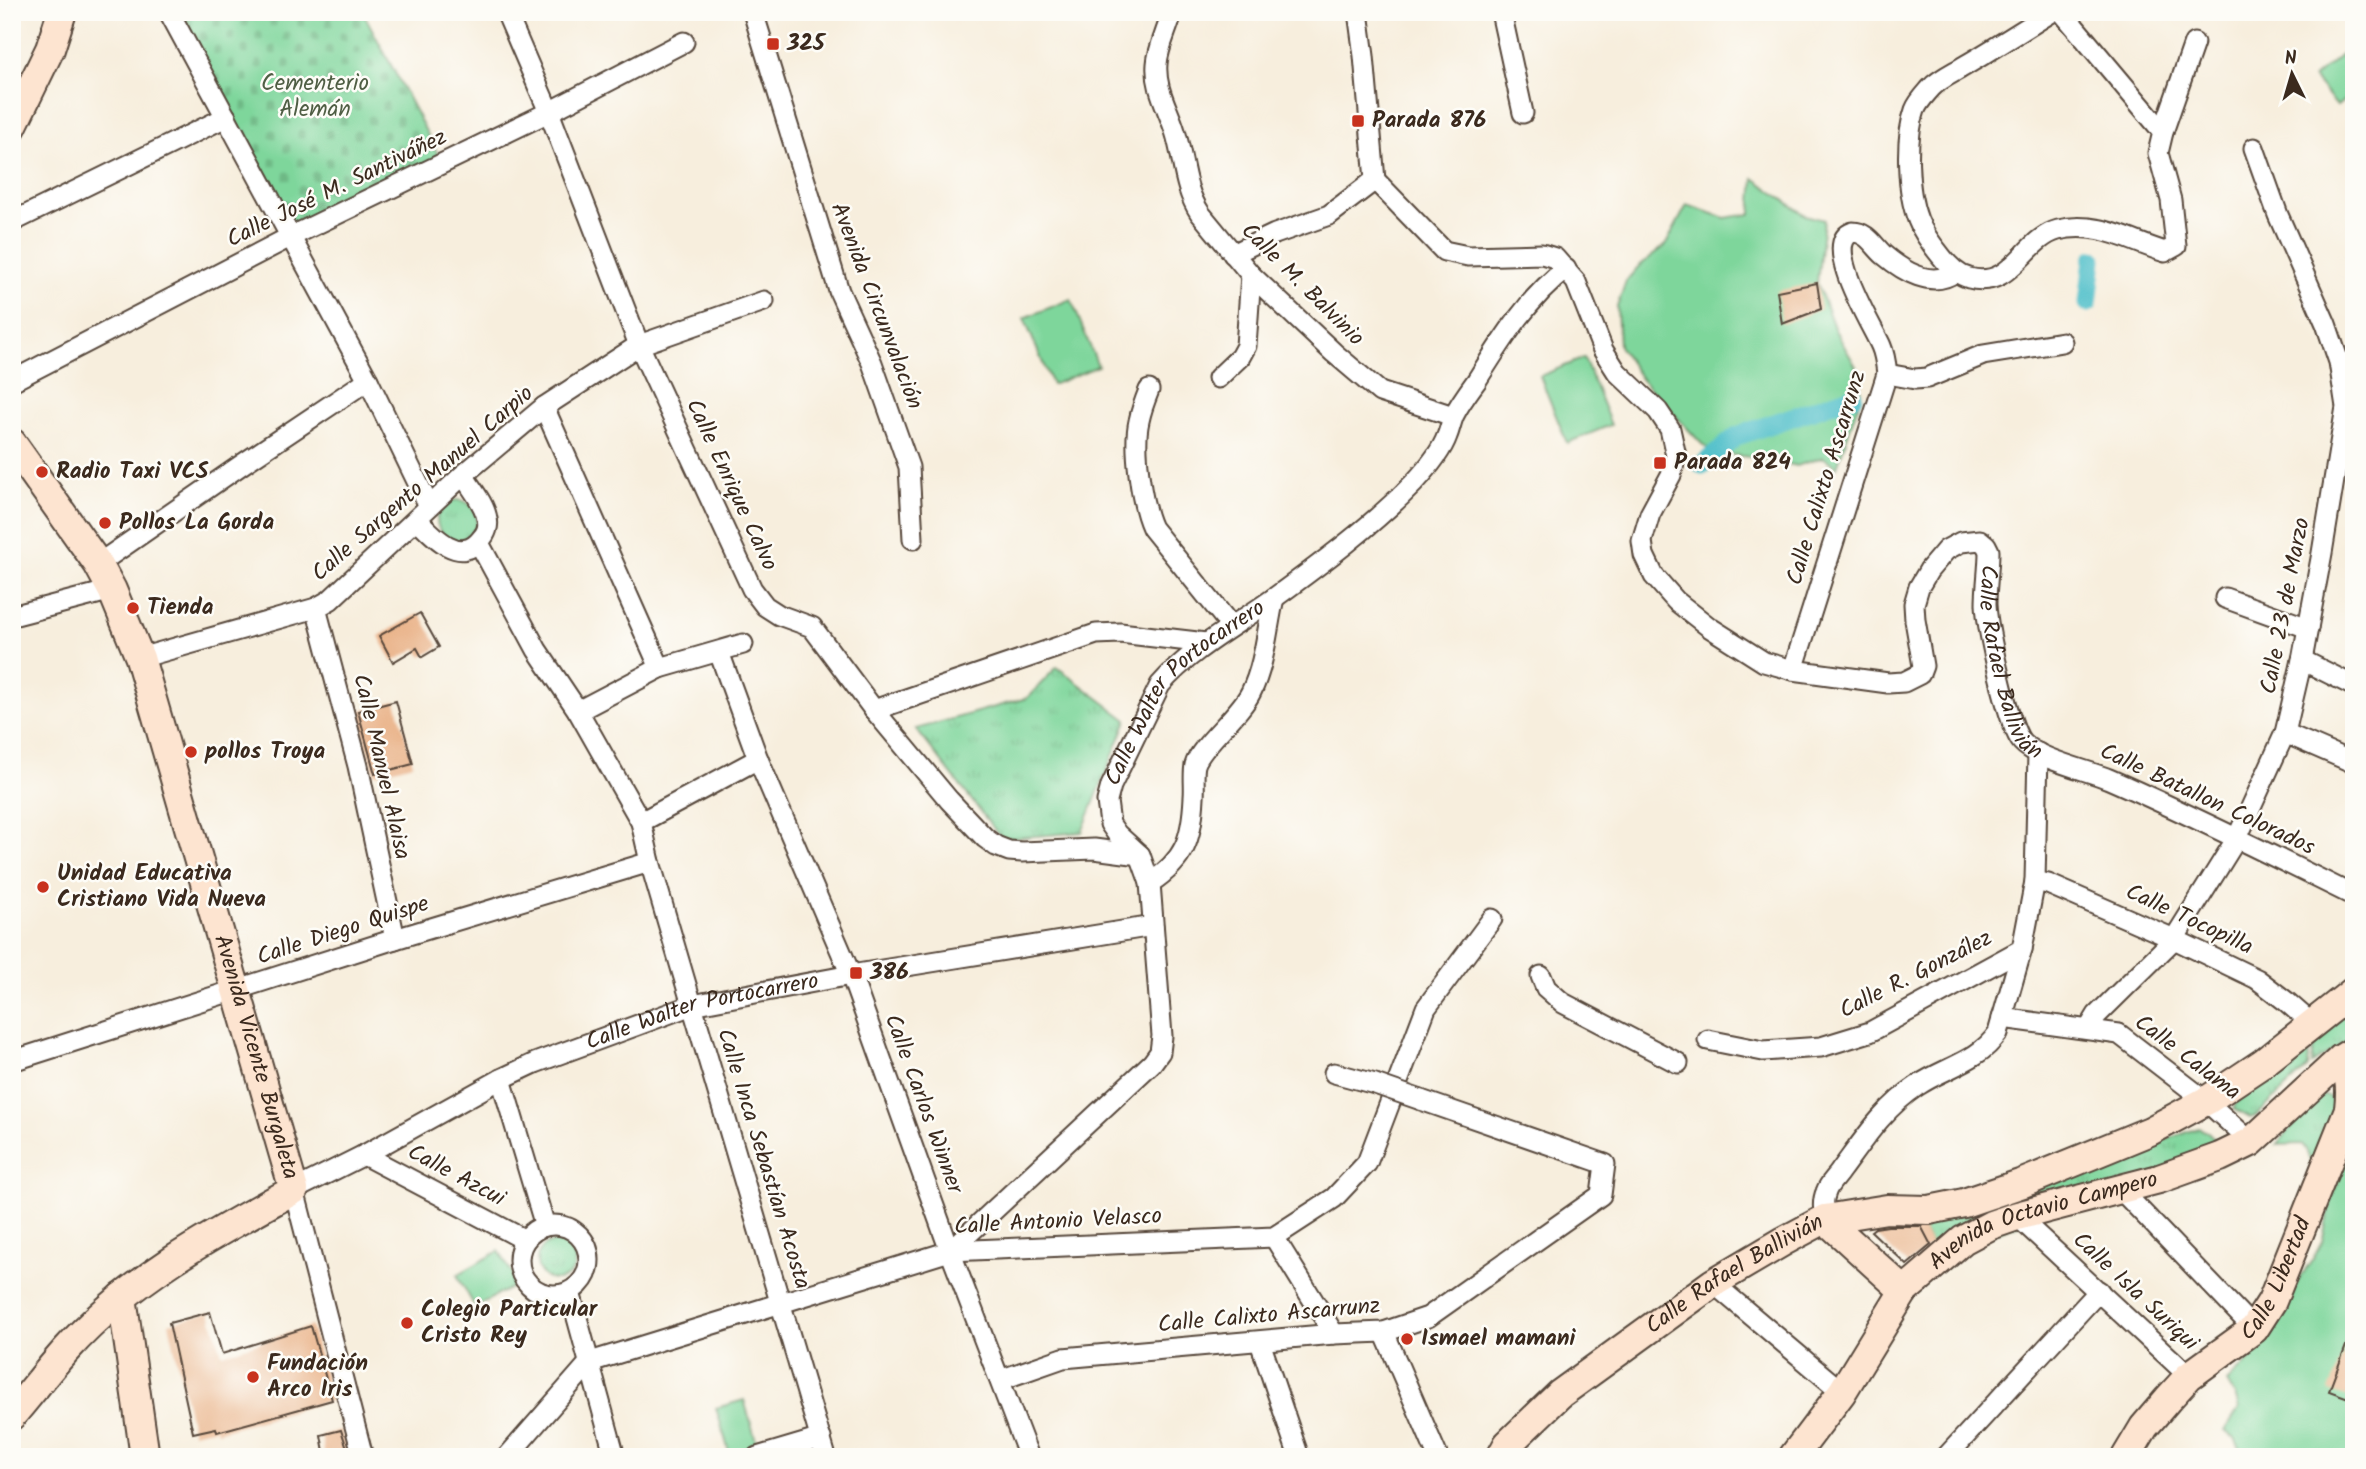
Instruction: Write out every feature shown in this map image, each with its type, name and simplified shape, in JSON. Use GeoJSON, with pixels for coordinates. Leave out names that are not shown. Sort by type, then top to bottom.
{"type":"FeatureCollection","features":[{"type":"Feature","properties":{"kind":"street"},"geometry":{"type":"LineString","coordinates":[[12,127],[21,84],[50,49],[62,12]]}},
{"type":"Feature","properties":{"kind":"street"},"geometry":{"type":"LineString","coordinates":[[169,12],[368,380],[423,513],[442,544],[463,550],[479,543],[485,534],[487,517],[463,475]]}},
{"type":"Feature","properties":{"kind":"street","name":"Calle Enrique Calvo"},"geometry":{"type":"LineString","coordinates":[[506,12],[548,111],[639,345],[751,589],[765,606],[779,615],[812,627],[874,710],[949,800],[996,846],[1022,852],[1094,849],[1140,855]]}},
{"type":"Feature","properties":{"kind":"street","name":"Avenida Circunvalación"},"geometry":{"type":"LineString","coordinates":[[753,12],[839,291],[872,363],[909,467],[913,539]]}},
{"type":"Feature","properties":{"kind":"street","name":"Calle M. Balvinio"},"geometry":{"type":"LineString","coordinates":[[1172,12],[1157,62],[1161,99],[1175,131],[1185,182],[1193,202],[1251,275],[1380,392],[1453,416]]}},
{"type":"Feature","properties":{"kind":"street"},"geometry":{"type":"LineString","coordinates":[[1358,12],[1375,180],[1444,251],[1468,256],[1542,254],[1555,258],[1566,269]]}},
{"type":"Feature","properties":{"kind":"street"},"geometry":{"type":"LineString","coordinates":[[1501,12],[1523,113]]}},
{"type":"Feature","properties":{"kind":"street"},"geometry":{"type":"LineString","coordinates":[[2052,12],[1933,85],[1916,109],[1909,140],[1912,200],[1918,220],[1925,234],[1955,272],[1969,278],[1997,277],[2012,267],[2044,236],[2078,227],[2108,230],[2165,252],[2172,249],[2177,242],[2171,200],[2158,153],[2194,43]]}},
{"type":"Feature","properties":{"kind":"street"},"geometry":{"type":"LineString","coordinates":[[2062,12],[2163,132]]}},
{"type":"Feature","properties":{"kind":"street","name":"Calle José M. Santiváñez"},"geometry":{"type":"LineString","coordinates":[[12,382],[290,237],[684,42]]}},
{"type":"Feature","properties":{"kind":"street"},"geometry":{"type":"LineString","coordinates":[[12,222],[226,117]]}},
{"type":"Feature","properties":{"kind":"street","name":"Calle 23 de Marzo"},"geometry":{"type":"LineString","coordinates":[[2089,1028],[2097,1015],[2174,939],[2237,838],[2285,733],[2308,628],[2346,407],[2339,362],[2326,324],[2278,215],[2254,148]]}},
{"type":"Feature","properties":{"kind":"street"},"geometry":{"type":"LineString","coordinates":[[1233,254],[1275,234],[1329,215],[1375,180]]}},
{"type":"Feature","properties":{"kind":"street","name":"Calle Calixto Ascarrunz"},"geometry":{"type":"LineString","coordinates":[[1793,670],[1887,373],[1882,347],[1844,265],[1841,253],[1843,239],[1853,232],[1863,234],[1896,264],[1926,278],[1939,279],[1955,272]]}},
{"type":"Feature","properties":{"kind":"street","name":"Calle Walter Portocarrero"},"geometry":{"type":"LineString","coordinates":[[12,1415],[67,1348],[122,1297],[183,1253],[294,1190],[535,1063],[692,1005],[851,975],[1153,926],[1150,883],[1140,855],[1110,824],[1108,801],[1111,786],[1160,685],[1172,671],[1206,643],[1274,598],[1361,530],[1414,483],[1447,438],[1453,416],[1497,347],[1536,296],[1566,269]]}},
{"type":"Feature","properties":{"kind":"street","name":"Calle Rafael Ballivián"},"geometry":{"type":"LineString","coordinates":[[1501,1457],[1516,1436],[1560,1394],[1713,1283],[1825,1219],[1823,1207],[1829,1184],[1873,1125],[1919,1084],[1977,1055],[1990,1044],[1998,1033],[2022,949],[2035,881],[2038,753],[2021,742],[2005,697],[1987,611],[1989,551],[1986,545],[1980,540],[1961,542],[1946,550],[1929,570],[1919,587],[1914,604],[1923,666],[1920,674],[1904,682],[1888,683],[1793,670],[1764,662],[1742,649],[1676,601],[1654,576],[1644,555],[1642,541],[1650,514],[1671,475],[1676,456],[1674,443],[1670,429],[1657,411],[1617,372],[1604,349],[1576,282],[1566,269]]}},
{"type":"Feature","properties":{"kind":"street"},"geometry":{"type":"LineString","coordinates":[[1218,379],[1240,357],[1246,346],[1251,275]]}},
{"type":"Feature","properties":{"kind":"street","name":"Calle Sargento Manuel Carpio"},"geometry":{"type":"LineString","coordinates":[[140,658],[316,607],[330,600],[463,475],[544,407],[639,345],[764,300]]}},
{"type":"Feature","properties":{"kind":"street"},"geometry":{"type":"LineString","coordinates":[[1887,373],[1915,379],[1927,378],[1983,355],[2062,342]]}},
{"type":"Feature","properties":{"kind":"street"},"geometry":{"type":"LineString","coordinates":[[98,564],[368,380]]}},
{"type":"Feature","properties":{"kind":"street"},"geometry":{"type":"LineString","coordinates":[[1149,390],[1137,438],[1146,515],[1152,528],[1231,626]]}},
{"type":"Feature","properties":{"kind":"street"},"geometry":{"type":"LineString","coordinates":[[544,407],[660,668]]}},
{"type":"Feature","properties":{"kind":"street","name":"Avenida Vicente Burgaleta"},"geometry":{"type":"LineString","coordinates":[[12,443],[98,564],[112,590],[140,658],[294,1190],[363,1457]]}},
{"type":"Feature","properties":{"kind":"street","name":"Calle Inca Sebastían Acosta"},"geometry":{"type":"LineString","coordinates":[[479,543],[537,650],[578,710],[641,822],[650,862],[824,1447]]}},
{"type":"Feature","properties":{"kind":"street"},"geometry":{"type":"LineString","coordinates":[[12,616],[112,590]]}},
{"type":"Feature","properties":{"kind":"street"},"geometry":{"type":"LineString","coordinates":[[1150,883],[1168,871],[1184,852],[1192,823],[1195,764],[1251,693],[1258,674],[1274,598]]}},
{"type":"Feature","properties":{"kind":"street"},"geometry":{"type":"LineString","coordinates":[[2225,598],[2308,628]]}},
{"type":"Feature","properties":{"kind":"street","name":"Calle Manuel Alaisa"},"geometry":{"type":"LineString","coordinates":[[316,607],[358,766],[396,939]]}},
{"type":"Feature","properties":{"kind":"street"},"geometry":{"type":"LineString","coordinates":[[874,710],[1096,634],[1120,633],[1206,643]]}},
{"type":"Feature","properties":{"kind":"street"},"geometry":{"type":"LineString","coordinates":[[578,710],[660,668],[743,644]]}},
{"type":"Feature","properties":{"kind":"street","name":"Calle Carlos Winner"},"geometry":{"type":"LineString","coordinates":[[719,652],[758,758],[851,975],[950,1251],[1029,1457]]}},
{"type":"Feature","properties":{"kind":"street"},"geometry":{"type":"LineString","coordinates":[[2302,660],[2354,686]]}},
{"type":"Feature","properties":{"kind":"street"},"geometry":{"type":"LineString","coordinates":[[2285,733],[2354,763]]}},
{"type":"Feature","properties":{"kind":"street","name":"Calle Batallon Colorados"},"geometry":{"type":"LineString","coordinates":[[2038,753],[2107,778],[2354,896]]}},
{"type":"Feature","properties":{"kind":"street"},"geometry":{"type":"LineString","coordinates":[[641,822],[758,758]]}},
{"type":"Feature","properties":{"kind":"street","name":"Calle Diego Quispe"},"geometry":{"type":"LineString","coordinates":[[12,1061],[396,939],[650,862]]}},
{"type":"Feature","properties":{"kind":"street","name":"Calle Tocopilla"},"geometry":{"type":"LineString","coordinates":[[2035,881],[2048,884],[2174,939],[2256,979],[2311,1023]]}},
{"type":"Feature","properties":{"kind":"street"},"geometry":{"type":"LineString","coordinates":[[1334,1334],[1274,1237],[1334,1198],[1367,1163],[1426,1008],[1492,919]]}},
{"type":"Feature","properties":{"kind":"street"},"geometry":{"type":"LineString","coordinates":[[950,1251],[1152,1063],[1160,1052],[1162,1036],[1153,926]]}},
{"type":"Feature","properties":{"kind":"street","name":"Calle R. González"},"geometry":{"type":"LineString","coordinates":[[1708,1040],[1763,1051],[1821,1047],[1870,1032],[2022,949]]}},
{"type":"Feature","properties":{"kind":"street"},"geometry":{"type":"LineString","coordinates":[[1541,976],[1546,988],[1563,1003],[1678,1063]]}},
{"type":"Feature","properties":{"kind":"street"},"geometry":{"type":"LineString","coordinates":[[1825,1219],[1887,1209],[1928,1210],[1964,1203],[2023,1183],[2150,1131],[2206,1101],[2263,1063],[2354,991]]}},
{"type":"Feature","properties":{"kind":"street","name":"Calle Calama"},"geometry":{"type":"LineString","coordinates":[[2002,1018],[2089,1028],[2126,1037],[2206,1101],[2251,1142]]}},
{"type":"Feature","properties":{"kind":"street","name":"Avenida Octavio Campero"},"geometry":{"type":"LineString","coordinates":[[1793,1457],[1842,1392],[1904,1290],[1963,1240],[1991,1225],[2017,1216],[2194,1168],[2251,1142],[2348,1055]]}},
{"type":"Feature","properties":{"kind":"street","name":"Calle Libertad"},"geometry":{"type":"LineString","coordinates":[[2126,1457],[2144,1427],[2189,1377],[2254,1329],[2272,1301],[2349,1109],[2352,1086],[2347,1069],[2348,1055]]}},
{"type":"Feature","properties":{"kind":"street","name":"Calle Calixto Ascarrunz"},"geometry":{"type":"LineString","coordinates":[[1000,1380],[1063,1358],[1384,1332],[1428,1317],[1601,1195],[1605,1164],[1375,1084],[1334,1073]]}},
{"type":"Feature","properties":{"kind":"street"},"geometry":{"type":"LineString","coordinates":[[501,1079],[545,1226]]}},
{"type":"Feature","properties":{"kind":"street","name":"Calle Azcui"},"geometry":{"type":"LineString","coordinates":[[364,1155],[526,1240]]}},
{"type":"Feature","properties":{"kind":"street"},"geometry":{"type":"LineString","coordinates":[[2122,1189],[2254,1329]]}},
{"type":"Feature","properties":{"kind":"street","name":"Calle Isla Suriqui"},"geometry":{"type":"LineString","coordinates":[[2017,1216],[2189,1377]]}},
{"type":"Feature","properties":{"kind":"street"},"geometry":{"type":"LineString","coordinates":[[1825,1219],[1904,1290]]}},
{"type":"Feature","properties":{"kind":"street"},"geometry":{"type":"LineString","coordinates":[[545,1226],[565,1227],[575,1231],[587,1248],[589,1268],[585,1278],[570,1292],[547,1294],[527,1283],[522,1273],[520,1250],[534,1231],[545,1226]]}},
{"type":"Feature","properties":{"kind":"street","name":"Calle Antonio Velasco"},"geometry":{"type":"LineString","coordinates":[[590,1362],[950,1251],[1274,1237]]}},
{"type":"Feature","properties":{"kind":"street"},"geometry":{"type":"LineString","coordinates":[[1713,1283],[1842,1392]]}},
{"type":"Feature","properties":{"kind":"street"},"geometry":{"type":"LineString","coordinates":[[1946,1457],[2099,1291]]}},
{"type":"Feature","properties":{"kind":"street"},"geometry":{"type":"LineString","coordinates":[[570,1292],[615,1457]]}},
{"type":"Feature","properties":{"kind":"street"},"geometry":{"type":"LineString","coordinates":[[122,1297],[145,1457]]}},
{"type":"Feature","properties":{"kind":"street"},"geometry":{"type":"LineString","coordinates":[[1384,1332],[1438,1457]]}},
{"type":"Feature","properties":{"kind":"street"},"geometry":{"type":"LineString","coordinates":[[1260,1342],[1299,1457]]}},
{"type":"Feature","properties":{"kind":"street"},"geometry":{"type":"LineString","coordinates":[[507,1457],[590,1362]]}},
{"type":"Feature","properties":{"kind":"street"},"geometry":{"type":"LineString","coordinates":[[757,1457],[824,1447]]}},
{"type":"Feature","properties":{"kind":"green space","name":"Cementerio Alemán"},"geometry":{"type":"Polygon","coordinates":[[[177,12],[363,12],[440,158],[296,233],[177,12]]]}},
{"type":"Feature","properties":{"kind":"green space"},"geometry":{"type":"Polygon","coordinates":[[[2354,44],[2354,92],[2337,106],[2313,78],[2354,44]]]}},
{"type":"Feature","properties":{"kind":"green space"},"geometry":{"type":"Polygon","coordinates":[[[1754,178],[1805,215],[1824,220],[1817,283],[1835,330],[1858,370],[1861,396],[1837,467],[1823,457],[1797,466],[1760,458],[1713,453],[1641,379],[1619,346],[1617,307],[1626,281],[1638,267],[1665,246],[1687,205],[1725,218],[1751,214],[1754,178]]]}},
{"type":"Feature","properties":{"kind":"green space"},"geometry":{"type":"Polygon","coordinates":[[[1071,299],[1098,366],[1052,385],[1024,318],[1071,299]]]}},
{"type":"Feature","properties":{"kind":"green space"},"geometry":{"type":"Polygon","coordinates":[[[1584,358],[1611,425],[1567,443],[1540,376],[1584,358]]]}},
{"type":"Feature","properties":{"kind":"green space"},"geometry":{"type":"Polygon","coordinates":[[[457,500],[465,501],[471,506],[476,512],[476,528],[471,534],[465,539],[457,540],[449,539],[443,534],[438,528],[437,520],[438,512],[443,506],[449,501],[457,500]]]}},
{"type":"Feature","properties":{"kind":"green space"},"geometry":{"type":"Polygon","coordinates":[[[1057,667],[1127,720],[1082,832],[1002,839],[916,729],[1027,698],[1057,667]]]}},
{"type":"Feature","properties":{"kind":"green space"},"geometry":{"type":"Polygon","coordinates":[[[2354,1001],[2354,1038],[2312,1064],[2316,1032],[2354,1001]]]}},
{"type":"Feature","properties":{"kind":"green space"},"geometry":{"type":"Polygon","coordinates":[[[2311,1036],[2308,1067],[2256,1116],[2250,1118],[2234,1109],[2244,1094],[2311,1036]]]}},
{"type":"Feature","properties":{"kind":"green space"},"geometry":{"type":"Polygon","coordinates":[[[2321,1095],[2330,1097],[2335,1107],[2312,1166],[2302,1144],[2277,1145],[2315,1098],[2321,1095]]]}},
{"type":"Feature","properties":{"kind":"green space"},"geometry":{"type":"Polygon","coordinates":[[[2198,1128],[2208,1132],[2223,1148],[1936,1255],[1918,1221],[2010,1197],[2198,1128]]]}},
{"type":"Feature","properties":{"kind":"green space"},"geometry":{"type":"Polygon","coordinates":[[[2354,1132],[2354,1457],[2244,1457],[2235,1438],[2225,1431],[2239,1409],[2227,1382],[2263,1346],[2290,1293],[2322,1242],[2331,1201],[2354,1132]]]}},
{"type":"Feature","properties":{"kind":"green space"},"geometry":{"type":"Polygon","coordinates":[[[556,1242],[569,1248],[575,1261],[569,1274],[556,1280],[543,1274],[537,1261],[543,1248],[556,1242]]]}},
{"type":"Feature","properties":{"kind":"green space"},"geometry":{"type":"Polygon","coordinates":[[[499,1251],[518,1284],[475,1307],[457,1275],[499,1251]]]}},
{"type":"Feature","properties":{"kind":"green space"},"geometry":{"type":"Polygon","coordinates":[[[744,1400],[758,1447],[730,1455],[716,1408],[744,1400]]]}},
{"type":"Feature","properties":{"kind":"building"},"geometry":{"type":"Polygon","coordinates":[[[1817,283],[1821,309],[1782,324],[1777,291],[1817,283]]]}},
{"type":"Feature","properties":{"kind":"building"},"geometry":{"type":"Polygon","coordinates":[[[420,613],[439,647],[422,657],[417,648],[393,662],[379,636],[420,613]]]}},
{"type":"Feature","properties":{"kind":"building"},"geometry":{"type":"Polygon","coordinates":[[[396,701],[413,764],[375,774],[358,711],[396,701]]]}},
{"type":"Feature","properties":{"kind":"building"},"geometry":{"type":"Polygon","coordinates":[[[1888,1226],[1921,1226],[1931,1245],[1907,1265],[1871,1231],[1888,1226]]]}},
{"type":"Feature","properties":{"kind":"building","name":"Fundación Arco Iris"},"geometry":{"type":"Polygon","coordinates":[[[210,1312],[222,1354],[311,1326],[332,1400],[217,1432],[216,1428],[193,1433],[169,1323],[210,1312]]]}},
{"type":"Feature","properties":{"kind":"building"},"geometry":{"type":"Polygon","coordinates":[[[2354,1330],[2354,1400],[2329,1391],[2354,1330]]]}},
{"type":"Feature","properties":{"kind":"building"},"geometry":{"type":"Polygon","coordinates":[[[341,1430],[350,1457],[325,1457],[321,1435],[341,1430]]]}},
{"type":"Feature","properties":{"kind":"waterway"},"geometry":{"type":"LineString","coordinates":[[2088,303],[2093,259]]}},
{"type":"Feature","properties":{"kind":"waterway"},"geometry":{"type":"LineString","coordinates":[[1702,465],[1737,436],[1853,396]]}},
{"type":"Feature","properties":{"kind":"place","name":"325"},"geometry":{"type":"Point","coordinates":[773,44]}},
{"type":"Feature","properties":{"kind":"place","name":"Parada 876"},"geometry":{"type":"Point","coordinates":[1358,121]}},
{"type":"Feature","properties":{"kind":"place","name":"Parada 824"},"geometry":{"type":"Point","coordinates":[1660,463]}},
{"type":"Feature","properties":{"kind":"place","name":"Radio Taxi VCS"},"geometry":{"type":"Point","coordinates":[42,472]}},
{"type":"Feature","properties":{"kind":"place","name":"Pollos La Gorda"},"geometry":{"type":"Point","coordinates":[105,523]}},
{"type":"Feature","properties":{"kind":"place","name":"Tienda"},"geometry":{"type":"Point","coordinates":[133,608]}},
{"type":"Feature","properties":{"kind":"place","name":"pollos Troya"},"geometry":{"type":"Point","coordinates":[191,752]}},
{"type":"Feature","properties":{"kind":"place","name":"Unidad Educativa Cristiano Vida Nueva"},"geometry":{"type":"Point","coordinates":[43,887]}},
{"type":"Feature","properties":{"kind":"place","name":"386"},"geometry":{"type":"Point","coordinates":[856,973]}},
{"type":"Feature","properties":{"kind":"place","name":"Colegio Particular Cristo Rey"},"geometry":{"type":"Point","coordinates":[407,1323]}},
{"type":"Feature","properties":{"kind":"place","name":"Ismael mamani"},"geometry":{"type":"Point","coordinates":[1407,1339]}},
{"type":"Feature","properties":{"kind":"place","name":"Fundación Arco Iris"},"geometry":{"type":"Point","coordinates":[253,1377]}}]}
